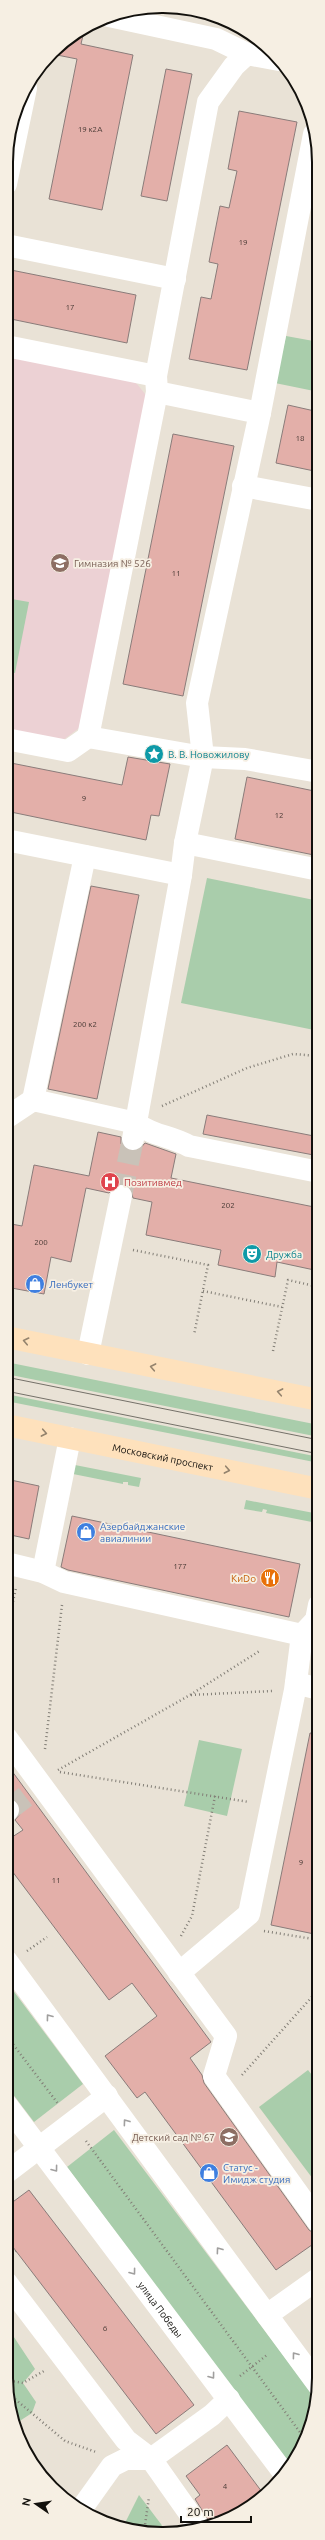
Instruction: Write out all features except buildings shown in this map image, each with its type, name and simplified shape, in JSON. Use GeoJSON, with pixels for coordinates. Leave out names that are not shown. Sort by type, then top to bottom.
{"type":"FeatureCollection","features":[{"type":"Feature","properties":{"kind":"main road"},"geometry":{"type":"LineString","coordinates":[[13,1338],[312,1399]]}},
{"type":"Feature","properties":{"kind":"main road","name":"Московский проспект"},"geometry":{"type":"LineString","coordinates":[[13,1426],[312,1488]]}},
{"type":"Feature","properties":{"kind":"street"},"geometry":{"type":"LineString","coordinates":[[122,19],[216,38],[247,54],[269,58]]}},
{"type":"Feature","properties":{"kind":"street"},"geometry":{"type":"LineString","coordinates":[[13,740],[68,751],[88,737],[156,384],[208,102],[234,66],[247,54]]}},
{"type":"Feature","properties":{"kind":"street"},"geometry":{"type":"LineString","coordinates":[[14,148],[20,119]]}},
{"type":"Feature","properties":{"kind":"street"},"geometry":{"type":"LineString","coordinates":[[134,1131],[181,875],[185,843],[203,757],[197,703],[260,413],[311,147]]}},
{"type":"Feature","properties":{"kind":"street"},"geometry":{"type":"LineString","coordinates":[[13,246],[175,279]]}},
{"type":"Feature","properties":{"kind":"street"},"geometry":{"type":"LineString","coordinates":[[13,348],[156,384],[260,413]]}},
{"type":"Feature","properties":{"kind":"street"},"geometry":{"type":"LineString","coordinates":[[243,486],[312,499]]}},
{"type":"Feature","properties":{"kind":"street"},"geometry":{"type":"LineString","coordinates":[[88,737],[203,757],[245,759],[312,771]]}},
{"type":"Feature","properties":{"kind":"street"},"geometry":{"type":"LineString","coordinates":[[13,841],[181,875]]}},
{"type":"Feature","properties":{"kind":"street"},"geometry":{"type":"LineString","coordinates":[[185,843],[312,869]]}},
{"type":"Feature","properties":{"kind":"street"},"geometry":{"type":"LineString","coordinates":[[13,1113],[33,1100],[85,856]]}},
{"type":"Feature","properties":{"kind":"street"},"geometry":{"type":"LineString","coordinates":[[33,1100],[134,1131],[176,1139],[188,1146],[312,1171]]}},
{"type":"Feature","properties":{"kind":"street"},"geometry":{"type":"LineString","coordinates":[[88,1354],[121,1196]]}},
{"type":"Feature","properties":{"kind":"street"},"geometry":{"type":"LineString","coordinates":[[43,1572],[70,1438]]}},
{"type":"Feature","properties":{"kind":"street"},"geometry":{"type":"LineString","coordinates":[[14,1565],[43,1572],[64,1582],[309,1622],[249,1914],[174,1966]]}},
{"type":"Feature","properties":{"kind":"street"},"geometry":{"type":"LineString","coordinates":[[295,1686],[312,1688]]}},
{"type":"Feature","properties":{"kind":"street"},"geometry":{"type":"LineString","coordinates":[[13,1750],[35,1789],[174,1966],[226,2036],[214,2076],[312,2213]]}},
{"type":"Feature","properties":{"kind":"street"},"geometry":{"type":"LineString","coordinates":[[15,1957],[107,2096],[312,2376]]}},
{"type":"Feature","properties":{"kind":"street"},"geometry":{"type":"LineString","coordinates":[[13,2167],[107,2096]]}},
{"type":"Feature","properties":{"kind":"street","name":"улица Победы"},"geometry":{"type":"LineString","coordinates":[[13,2113],[281,2469]]}},
{"type":"Feature","properties":{"kind":"street"},"geometry":{"type":"LineString","coordinates":[[267,2315],[312,2283]]}},
{"type":"Feature","properties":{"kind":"street"},"geometry":{"type":"LineString","coordinates":[[13,2291],[126,2440],[151,2459],[196,2523]]}},
{"type":"Feature","properties":{"kind":"street"},"geometry":{"type":"LineString","coordinates":[[84,2505],[112,2466],[126,2458],[151,2459],[212,2415],[229,2399]]}},
{"type":"Feature","properties":{"kind":"path"},"geometry":{"type":"LineString","coordinates":[[134,1131],[149,1113],[196,1089],[247,1068],[293,1054],[312,1055]]}},
{"type":"Feature","properties":{"kind":"path"},"geometry":{"type":"LineString","coordinates":[[110,1245],[208,1265],[194,1335]]}},
{"type":"Feature","properties":{"kind":"path"},"geometry":{"type":"LineString","coordinates":[[273,1351],[288,1280],[312,1285]]}},
{"type":"Feature","properties":{"kind":"path"},"geometry":{"type":"LineString","coordinates":[[203,1291],[282,1307]]}},
{"type":"Feature","properties":{"kind":"path"},"geometry":{"type":"LineString","coordinates":[[35,1789],[64,1582]]}},
{"type":"Feature","properties":{"kind":"path"},"geometry":{"type":"LineString","coordinates":[[271,1806],[56,1771],[190,1695],[309,1622]]}},
{"type":"Feature","properties":{"kind":"path"},"geometry":{"type":"LineString","coordinates":[[190,1695],[295,1686]]}},
{"type":"Feature","properties":{"kind":"path"},"geometry":{"type":"LineString","coordinates":[[174,1966],[192,1916],[215,1796]]}},
{"type":"Feature","properties":{"kind":"path"},"geometry":{"type":"LineString","coordinates":[[251,1905],[266,1908],[261,1931],[312,1939]]}},
{"type":"Feature","properties":{"kind":"path"},"geometry":{"type":"LineString","coordinates":[[15,1957],[47,1937]]}},
{"type":"Feature","properties":{"kind":"path"},"geometry":{"type":"LineString","coordinates":[[226,2093],[312,1997]]}},
{"type":"Feature","properties":{"kind":"path"},"geometry":{"type":"LineString","coordinates":[[13,2044],[301,2434]]}},
{"type":"Feature","properties":{"kind":"path"},"geometry":{"type":"LineString","coordinates":[[237,2378],[252,2368],[272,2351]]}},
{"type":"Feature","properties":{"kind":"path"},"geometry":{"type":"LineString","coordinates":[[13,2381],[23,2383],[64,2359]]}},
{"type":"Feature","properties":{"kind":"path"},"geometry":{"type":"LineString","coordinates":[[14,2399],[64,2441],[109,2456],[126,2458]]}},
{"type":"Feature","properties":{"kind":"shaded area","name":"Гимназия № 526"},"geometry":{"type":"Polygon","coordinates":[[[13,354],[127,378],[137,384],[145,394],[146,402],[79,728],[63,740],[15,734],[13,730],[13,354]]]}},
{"type":"Feature","properties":{"kind":"green space"},"geometry":{"type":"Polygon","coordinates":[[[286,336],[312,341],[312,391],[275,383],[286,336]]]}},
{"type":"Feature","properties":{"kind":"green space"},"geometry":{"type":"Polygon","coordinates":[[[13,599],[29,602],[15,673],[13,673],[13,599]]]}},
{"type":"Feature","properties":{"kind":"green space"},"geometry":{"type":"Polygon","coordinates":[[[207,878],[312,900],[312,1030],[181,1003],[207,878]]]}},
{"type":"Feature","properties":{"kind":"green space"},"geometry":{"type":"Polygon","coordinates":[[[13,1363],[312,1424],[312,1436],[13,1375],[13,1363]]]}},
{"type":"Feature","properties":{"kind":"green space"},"geometry":{"type":"Polygon","coordinates":[[[13,1395],[312,1456],[312,1462],[13,1402],[13,1395]]]}},
{"type":"Feature","properties":{"kind":"green space"},"geometry":{"type":"Polygon","coordinates":[[[75,1465],[141,1478],[139,1487],[128,1485],[128,1482],[123,1482],[123,1484],[73,1474],[75,1465]]]}},
{"type":"Feature","properties":{"kind":"green space"},"geometry":{"type":"Polygon","coordinates":[[[246,1500],[312,1513],[312,1522],[266,1513],[267,1510],[263,1509],[262,1512],[244,1509],[246,1500]]]}},
{"type":"Feature","properties":{"kind":"green space"},"geometry":{"type":"Polygon","coordinates":[[[199,1740],[242,1749],[227,1816],[184,1806],[199,1740]]]}},
{"type":"Feature","properties":{"kind":"green space"},"geometry":{"type":"Polygon","coordinates":[[[13,1990],[83,2084],[34,2122],[13,2094],[13,1990]]]}},
{"type":"Feature","properties":{"kind":"green space"},"geometry":{"type":"Polygon","coordinates":[[[308,2070],[312,2075],[312,2178],[259,2107],[308,2070]]]}},
{"type":"Feature","properties":{"kind":"green space"},"geometry":{"type":"Polygon","coordinates":[[[114,2130],[311,2393],[307,2416],[301,2435],[287,2462],[67,2167],[114,2130]]]}},
{"type":"Feature","properties":{"kind":"green space"},"geometry":{"type":"Polygon","coordinates":[[[13,2336],[35,2369],[23,2383],[36,2402],[32,2413],[20,2421],[13,2387],[13,2336]]]}},
{"type":"Feature","properties":{"kind":"green space"},"geometry":{"type":"Polygon","coordinates":[[[139,2495],[163,2527],[143,2526],[125,2522],[139,2495]]]}},
{"type":"Feature","properties":{"kind":"tunnel"},"geometry":{"type":"LineString","coordinates":[[121,1196],[133,1139]]}},
{"type":"Feature","properties":{"kind":"tunnel"},"geometry":{"type":"LineString","coordinates":[[13,1806],[29,1794]]}},
{"type":"Feature","properties":{"kind":"tram line"},"geometry":{"type":"LineString","coordinates":[[13,1378],[312,1439]]}},
{"type":"Feature","properties":{"kind":"tram line"},"geometry":{"type":"LineString","coordinates":[[13,1392],[312,1453]]}},
{"type":"Feature","properties":{"kind":"place","name":"Гимназия № 526"},"geometry":{"type":"Point","coordinates":[60,563]}},
{"type":"Feature","properties":{"kind":"place","name":"В. В. Новожилову"},"geometry":{"type":"Point","coordinates":[154,754]}},
{"type":"Feature","properties":{"kind":"place","name":"Позитивмед"},"geometry":{"type":"Point","coordinates":[110,1182]}},
{"type":"Feature","properties":{"kind":"place","name":"Дружба"},"geometry":{"type":"Point","coordinates":[252,1254]}},
{"type":"Feature","properties":{"kind":"place","name":"Ленбукет"},"geometry":{"type":"Point","coordinates":[35,1284]}},
{"type":"Feature","properties":{"kind":"place","name":"Азербайджанские авиалинии"},"geometry":{"type":"Point","coordinates":[86,1532]}},
{"type":"Feature","properties":{"kind":"place","name":"КиDo"},"geometry":{"type":"Point","coordinates":[270,1578]}},
{"type":"Feature","properties":{"kind":"place","name":"Детский сад № 67"},"geometry":{"type":"Point","coordinates":[229,2137]}},
{"type":"Feature","properties":{"kind":"place","name":"Статус - Имидж студия"},"geometry":{"type":"Point","coordinates":[209,2173]}}]}
